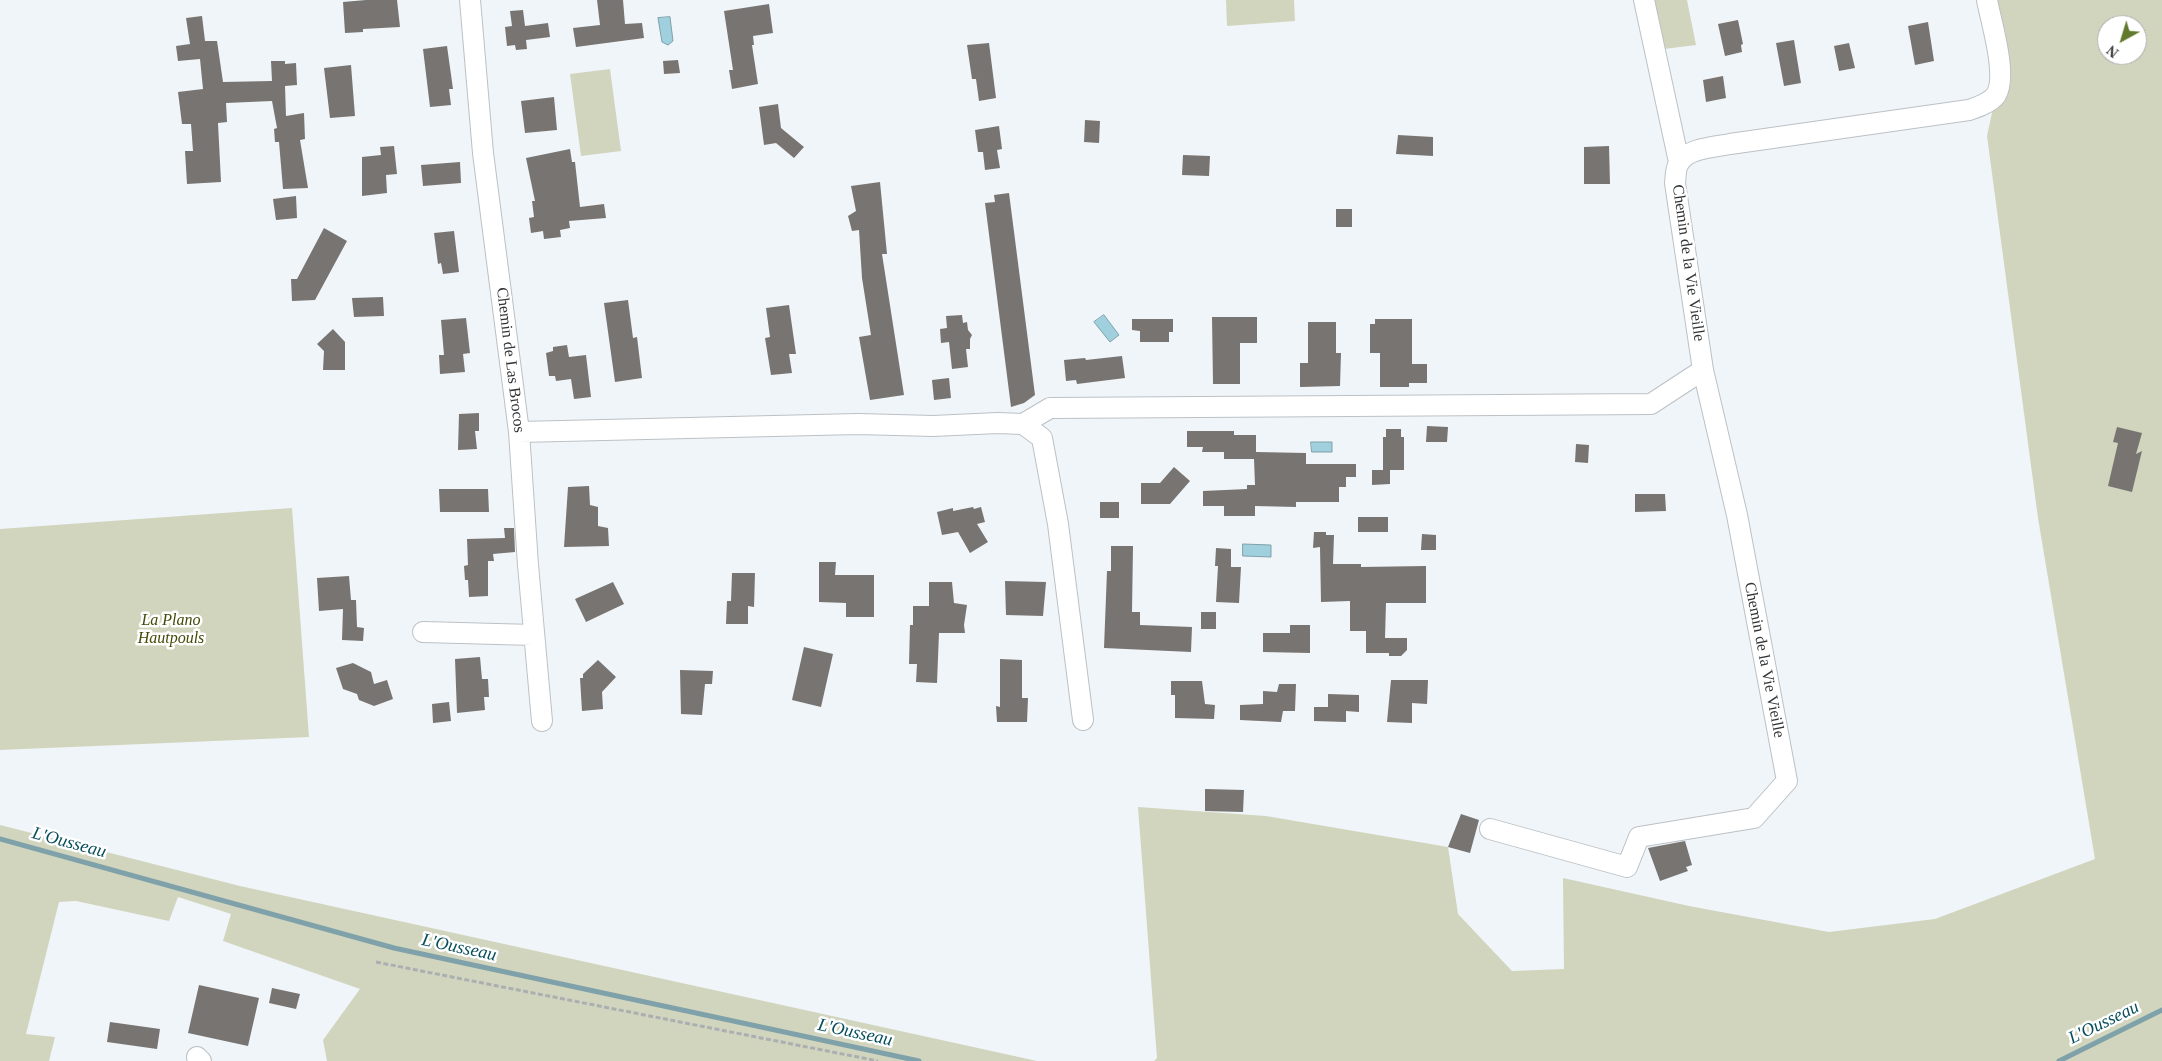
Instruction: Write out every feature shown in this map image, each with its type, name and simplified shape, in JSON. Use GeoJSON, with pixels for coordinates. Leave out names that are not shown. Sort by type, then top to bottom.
{"type":"FeatureCollection","features":[{"type":"Feature","properties":{"kind":"street","name":"Chemin de Las Brocos"},"geometry":{"type":"LineString","coordinates":[[470,0],[483,153],[519,432],[542,721]]}},
{"type":"Feature","properties":{"kind":"street"},"geometry":{"type":"LineString","coordinates":[[1644,0],[1679,162]]}},
{"type":"Feature","properties":{"kind":"street","name":"Chemin de la Vie Vieille"},"geometry":{"type":"LineString","coordinates":[[1490,829],[1627,867],[1639,837],[1754,818],[1787,781],[1737,515],[1703,370],[1691,277],[1675,182],[1679,162],[1685,156],[1694,152],[1730,144],[1969,110],[1986,104],[1996,95],[2001,83],[2000,66],[1987,0]]}},
{"type":"Feature","properties":{"kind":"street"},"geometry":{"type":"LineString","coordinates":[[519,432],[858,424],[933,426],[998,423],[1023,424],[1050,408],[1651,404],[1703,370]]}},
{"type":"Feature","properties":{"kind":"street"},"geometry":{"type":"LineString","coordinates":[[1023,424],[1042,438],[1058,524],[1083,720]]}},
{"type":"Feature","properties":{"kind":"street"},"geometry":{"type":"LineString","coordinates":[[423,632],[534,635]]}},
{"type":"Feature","properties":{"kind":"path"},"geometry":{"type":"LineString","coordinates":[[376,962],[878,1061]]}},
{"type":"Feature","properties":{"kind":"green space"},"geometry":{"type":"Polygon","coordinates":[[[1226,0],[1294,0],[1295,21],[1227,26],[1226,0]]]}},
{"type":"Feature","properties":{"kind":"green space"},"geometry":{"type":"Polygon","coordinates":[[[1653,0],[1687,0],[1696,45],[1664,49],[1653,0]]]}},
{"type":"Feature","properties":{"kind":"green space"},"geometry":{"type":"Polygon","coordinates":[[[1996,0],[2162,0],[2162,1061],[1154,1061],[1157,1058],[1138,807],[1266,816],[1448,847],[1458,914],[1512,971],[1564,969],[1563,878],[1689,906],[1829,932],[1935,919],[2095,859],[2038,518],[1987,136],[1993,108],[2011,84],[1996,0]]]}},
{"type":"Feature","properties":{"kind":"green space"},"geometry":{"type":"Polygon","coordinates":[[[610,69],[621,151],[581,156],[570,74],[610,69]]]}},
{"type":"Feature","properties":{"kind":"green space","name":"La Plano Hautpouls"},"geometry":{"type":"Polygon","coordinates":[[[292,508],[309,737],[0,750],[0,529],[292,508]]]}},
{"type":"Feature","properties":{"kind":"green space"},"geometry":{"type":"Polygon","coordinates":[[[0,825],[240,886],[1037,1061],[327,1061],[323,1040],[360,989],[223,941],[231,914],[178,897],[169,921],[76,901],[59,902],[26,1034],[55,1037],[49,1061],[0,1061],[0,825]]]}},
{"type":"Feature","properties":{"kind":"water"},"geometry":{"type":"Polygon","coordinates":[[[670,17],[673,41],[668,45],[662,42],[658,18],[670,17]]]}},
{"type":"Feature","properties":{"kind":"water"},"geometry":{"type":"Polygon","coordinates":[[[1104,315],[1119,335],[1110,342],[1094,322],[1104,315]]]}},
{"type":"Feature","properties":{"kind":"water"},"geometry":{"type":"Polygon","coordinates":[[[1311,442],[1332,442],[1332,452],[1312,452],[1311,442]]]}},
{"type":"Feature","properties":{"kind":"water"},"geometry":{"type":"Polygon","coordinates":[[[1243,544],[1271,545],[1271,557],[1243,556],[1243,544]]]}},
{"type":"Feature","properties":{"kind":"building"},"geometry":{"type":"Polygon","coordinates":[[[397,0],[400,27],[363,29],[363,32],[345,33],[343,2],[397,0]]]}},
{"type":"Feature","properties":{"kind":"building"},"geometry":{"type":"Polygon","coordinates":[[[597,0],[623,0],[625,24],[642,23],[644,38],[576,47],[573,28],[600,25],[597,0]]]}},
{"type":"Feature","properties":{"kind":"building"},"geometry":{"type":"Polygon","coordinates":[[[769,4],[773,33],[753,36],[754,45],[752,45],[758,84],[732,89],[729,70],[733,70],[724,11],[769,4]]]}},
{"type":"Feature","properties":{"kind":"building"},"geometry":{"type":"Polygon","coordinates":[[[523,10],[525,26],[548,23],[550,37],[526,40],[527,49],[516,50],[515,45],[507,46],[505,27],[512,26],[510,11],[523,10]]]}},
{"type":"Feature","properties":{"kind":"building"},"geometry":{"type":"Polygon","coordinates":[[[202,16],[205,41],[217,41],[223,82],[272,81],[271,61],[285,61],[285,64],[296,63],[297,85],[285,86],[286,116],[304,113],[305,139],[300,140],[308,188],[283,189],[279,142],[275,142],[274,129],[277,128],[272,101],[226,103],[227,122],[218,123],[221,182],[187,184],[185,151],[193,151],[191,124],[182,124],[178,92],[203,89],[200,59],[178,61],[176,46],[190,44],[186,18],[202,16]]]}},
{"type":"Feature","properties":{"kind":"building"},"geometry":{"type":"Polygon","coordinates":[[[1738,20],[1743,44],[1741,45],[1742,52],[1725,56],[1718,24],[1738,20]]]}},
{"type":"Feature","properties":{"kind":"building"},"geometry":{"type":"Polygon","coordinates":[[[1928,22],[1934,61],[1915,65],[1908,26],[1928,22]]]}},
{"type":"Feature","properties":{"kind":"building"},"geometry":{"type":"Polygon","coordinates":[[[1794,40],[1801,83],[1784,86],[1776,43],[1794,40]]]}},
{"type":"Feature","properties":{"kind":"building"},"geometry":{"type":"Polygon","coordinates":[[[989,43],[996,98],[979,101],[976,79],[972,79],[967,45],[989,43]]]}},
{"type":"Feature","properties":{"kind":"building"},"geometry":{"type":"Polygon","coordinates":[[[1849,43],[1855,68],[1839,71],[1834,46],[1849,43]]]}},
{"type":"Feature","properties":{"kind":"building"},"geometry":{"type":"Polygon","coordinates":[[[447,46],[453,89],[449,89],[451,105],[430,107],[423,49],[447,46]]]}},
{"type":"Feature","properties":{"kind":"building"},"geometry":{"type":"Polygon","coordinates":[[[678,60],[680,73],[664,74],[663,61],[678,60]]]}},
{"type":"Feature","properties":{"kind":"building"},"geometry":{"type":"Polygon","coordinates":[[[351,65],[355,116],[330,118],[324,68],[351,65]]]}},
{"type":"Feature","properties":{"kind":"building"},"geometry":{"type":"Polygon","coordinates":[[[1723,76],[1726,98],[1706,102],[1703,80],[1723,76]]]}},
{"type":"Feature","properties":{"kind":"building"},"geometry":{"type":"Polygon","coordinates":[[[554,97],[557,130],[525,133],[521,101],[554,97]]]}},
{"type":"Feature","properties":{"kind":"building"},"geometry":{"type":"Polygon","coordinates":[[[778,104],[781,128],[804,147],[794,158],[776,143],[764,145],[759,107],[778,104]]]}},
{"type":"Feature","properties":{"kind":"building"},"geometry":{"type":"Polygon","coordinates":[[[1085,120],[1100,121],[1099,143],[1084,142],[1085,120]]]}},
{"type":"Feature","properties":{"kind":"building"},"geometry":{"type":"Polygon","coordinates":[[[999,126],[1002,149],[997,150],[1000,168],[985,170],[983,152],[978,152],[975,130],[999,126]]]}},
{"type":"Feature","properties":{"kind":"building"},"geometry":{"type":"Polygon","coordinates":[[[1398,135],[1433,137],[1433,156],[1396,154],[1398,135]]]}},
{"type":"Feature","properties":{"kind":"building"},"geometry":{"type":"Polygon","coordinates":[[[394,146],[397,174],[386,175],[387,193],[362,196],[362,157],[381,155],[380,147],[394,146]]]}},
{"type":"Feature","properties":{"kind":"building"},"geometry":{"type":"Polygon","coordinates":[[[1609,146],[1610,184],[1584,184],[1584,147],[1609,146]]]}},
{"type":"Feature","properties":{"kind":"building"},"geometry":{"type":"Polygon","coordinates":[[[570,149],[572,162],[575,162],[580,207],[604,204],[606,218],[569,221],[570,228],[560,230],[561,237],[544,239],[543,231],[531,233],[529,218],[534,217],[532,201],[535,201],[526,158],[570,149]]]}},
{"type":"Feature","properties":{"kind":"building"},"geometry":{"type":"Polygon","coordinates":[[[1183,155],[1210,156],[1209,176],[1182,175],[1183,155]]]}},
{"type":"Feature","properties":{"kind":"building"},"geometry":{"type":"Polygon","coordinates":[[[460,162],[461,183],[423,186],[421,165],[460,162]]]}},
{"type":"Feature","properties":{"kind":"building"},"geometry":{"type":"Polygon","coordinates":[[[880,182],[887,254],[882,254],[904,395],[870,400],[859,337],[871,335],[862,278],[859,230],[852,231],[848,216],[856,211],[851,186],[880,182]]]}},
{"type":"Feature","properties":{"kind":"building"},"geometry":{"type":"Polygon","coordinates":[[[1009,193],[1035,395],[1024,403],[1011,407],[985,203],[995,202],[994,195],[1009,193]]]}},
{"type":"Feature","properties":{"kind":"building"},"geometry":{"type":"Polygon","coordinates":[[[296,196],[297,218],[276,220],[273,199],[296,196]]]}},
{"type":"Feature","properties":{"kind":"building"},"geometry":{"type":"Polygon","coordinates":[[[1336,209],[1352,209],[1352,227],[1336,227],[1336,209]]]}},
{"type":"Feature","properties":{"kind":"building"},"geometry":{"type":"Polygon","coordinates":[[[324,228],[347,241],[315,300],[292,301],[291,279],[297,279],[324,228]]]}},
{"type":"Feature","properties":{"kind":"building"},"geometry":{"type":"Polygon","coordinates":[[[454,231],[459,272],[443,274],[441,263],[438,264],[434,233],[454,231]]]}},
{"type":"Feature","properties":{"kind":"building"},"geometry":{"type":"Polygon","coordinates":[[[383,297],[384,316],[354,317],[352,298],[383,297]]]}},
{"type":"Feature","properties":{"kind":"building"},"geometry":{"type":"Polygon","coordinates":[[[628,300],[633,338],[637,337],[642,378],[615,382],[604,303],[628,300]]]}},
{"type":"Feature","properties":{"kind":"building"},"geometry":{"type":"Polygon","coordinates":[[[789,305],[796,354],[789,354],[792,373],[771,375],[765,338],[770,337],[766,308],[789,305]]]}},
{"type":"Feature","properties":{"kind":"building"},"geometry":{"type":"Polygon","coordinates":[[[962,315],[963,323],[967,322],[968,330],[972,335],[970,349],[966,349],[968,367],[952,369],[949,342],[941,343],[940,329],[947,328],[946,316],[962,315]]]}},
{"type":"Feature","properties":{"kind":"building"},"geometry":{"type":"Polygon","coordinates":[[[1212,317],[1257,317],[1257,343],[1240,343],[1240,384],[1213,384],[1212,317]]]}},
{"type":"Feature","properties":{"kind":"building"},"geometry":{"type":"Polygon","coordinates":[[[466,318],[470,353],[463,354],[465,372],[440,374],[439,355],[444,355],[441,320],[466,318]]]}},
{"type":"Feature","properties":{"kind":"building"},"geometry":{"type":"Polygon","coordinates":[[[1132,319],[1173,319],[1173,332],[1169,332],[1169,342],[1140,342],[1140,331],[1132,330],[1132,319]]]}},
{"type":"Feature","properties":{"kind":"building"},"geometry":{"type":"Polygon","coordinates":[[[1375,319],[1412,319],[1412,364],[1427,364],[1427,383],[1409,383],[1409,387],[1380,387],[1380,353],[1370,353],[1370,324],[1375,324],[1375,319]]]}},
{"type":"Feature","properties":{"kind":"building"},"geometry":{"type":"Polygon","coordinates":[[[1308,322],[1336,322],[1336,353],[1341,353],[1340,386],[1300,387],[1300,363],[1308,363],[1308,322]]]}},
{"type":"Feature","properties":{"kind":"building"},"geometry":{"type":"Polygon","coordinates":[[[333,329],[345,342],[345,370],[323,370],[324,351],[317,344],[333,329]]]}},
{"type":"Feature","properties":{"kind":"building"},"geometry":{"type":"Polygon","coordinates":[[[567,345],[569,357],[586,355],[591,397],[574,399],[571,379],[556,381],[555,376],[549,376],[546,353],[553,351],[553,347],[567,345]]]}},
{"type":"Feature","properties":{"kind":"building"},"geometry":{"type":"Polygon","coordinates":[[[1122,356],[1125,378],[1077,384],[1076,380],[1066,381],[1064,360],[1085,358],[1086,360],[1122,356]]]}},
{"type":"Feature","properties":{"kind":"building"},"geometry":{"type":"Polygon","coordinates":[[[949,378],[951,398],[934,400],[932,380],[949,378]]]}},
{"type":"Feature","properties":{"kind":"building"},"geometry":{"type":"Polygon","coordinates":[[[479,413],[479,431],[475,431],[477,449],[458,450],[459,414],[479,413]]]}},
{"type":"Feature","properties":{"kind":"building"},"geometry":{"type":"Polygon","coordinates":[[[1427,426],[1448,427],[1447,442],[1426,442],[1427,426]]]}},
{"type":"Feature","properties":{"kind":"building"},"geometry":{"type":"Polygon","coordinates":[[[2117,427],[2142,433],[2136,454],[2142,451],[2132,492],[2108,486],[2118,443],[2113,442],[2117,427]]]}},
{"type":"Feature","properties":{"kind":"building"},"geometry":{"type":"Polygon","coordinates":[[[1386,429],[1401,429],[1401,437],[1404,437],[1404,470],[1383,470],[1383,437],[1386,437],[1386,429]]]}},
{"type":"Feature","properties":{"kind":"building"},"geometry":{"type":"Polygon","coordinates":[[[1187,431],[1234,431],[1234,435],[1256,435],[1256,452],[1306,453],[1306,464],[1356,464],[1356,477],[1346,477],[1346,487],[1339,487],[1339,502],[1296,502],[1296,507],[1255,506],[1255,516],[1224,516],[1224,506],[1203,506],[1203,491],[1247,489],[1247,485],[1255,485],[1254,459],[1224,459],[1224,452],[1202,452],[1203,447],[1187,447],[1187,431]]]}},
{"type":"Feature","properties":{"kind":"building"},"geometry":{"type":"Polygon","coordinates":[[[1576,444],[1589,445],[1588,463],[1575,462],[1576,444]]]}},
{"type":"Feature","properties":{"kind":"building"},"geometry":{"type":"Polygon","coordinates":[[[1174,467],[1190,481],[1170,504],[1141,504],[1141,483],[1160,483],[1174,467]]]}},
{"type":"Feature","properties":{"kind":"building"},"geometry":{"type":"Polygon","coordinates":[[[1372,470],[1390,470],[1390,484],[1372,485],[1372,470]]]}},
{"type":"Feature","properties":{"kind":"building"},"geometry":{"type":"Polygon","coordinates":[[[589,486],[590,505],[598,507],[598,526],[608,528],[609,546],[564,547],[568,487],[589,486]]]}},
{"type":"Feature","properties":{"kind":"building"},"geometry":{"type":"Polygon","coordinates":[[[439,489],[488,489],[489,512],[440,512],[439,489]]]}},
{"type":"Feature","properties":{"kind":"building"},"geometry":{"type":"Polygon","coordinates":[[[1635,494],[1665,494],[1666,511],[1635,512],[1635,494]]]}},
{"type":"Feature","properties":{"kind":"building"},"geometry":{"type":"Polygon","coordinates":[[[1100,502],[1119,502],[1119,518],[1100,518],[1100,502]]]}},
{"type":"Feature","properties":{"kind":"building"},"geometry":{"type":"Polygon","coordinates":[[[973,507],[974,509],[981,507],[985,522],[977,524],[988,542],[970,553],[958,532],[942,535],[937,512],[953,508],[953,511],[973,507]]]}},
{"type":"Feature","properties":{"kind":"building"},"geometry":{"type":"Polygon","coordinates":[[[1358,517],[1388,517],[1388,532],[1358,532],[1358,517]]]}},
{"type":"Feature","properties":{"kind":"building"},"geometry":{"type":"Polygon","coordinates":[[[504,528],[514,528],[515,552],[493,554],[494,561],[488,561],[488,596],[469,597],[468,580],[465,580],[464,566],[468,565],[467,539],[505,538],[504,528]]]}},
{"type":"Feature","properties":{"kind":"building"},"geometry":{"type":"Polygon","coordinates":[[[1314,532],[1326,532],[1326,535],[1334,535],[1333,564],[1361,564],[1361,567],[1426,566],[1426,603],[1386,603],[1385,638],[1407,638],[1407,650],[1401,656],[1389,656],[1389,653],[1366,653],[1366,631],[1350,631],[1350,601],[1321,602],[1320,547],[1313,548],[1314,532]]]}},
{"type":"Feature","properties":{"kind":"building"},"geometry":{"type":"Polygon","coordinates":[[[1422,534],[1436,535],[1436,550],[1421,550],[1422,534]]]}},
{"type":"Feature","properties":{"kind":"building"},"geometry":{"type":"Polygon","coordinates":[[[1111,546],[1133,546],[1132,612],[1140,612],[1140,625],[1192,627],[1191,652],[1104,648],[1107,571],[1111,571],[1111,546]]]}},
{"type":"Feature","properties":{"kind":"building"},"geometry":{"type":"Polygon","coordinates":[[[1216,548],[1231,549],[1231,567],[1241,567],[1239,603],[1216,602],[1218,566],[1215,566],[1216,548]]]}},
{"type":"Feature","properties":{"kind":"building"},"geometry":{"type":"Polygon","coordinates":[[[819,562],[836,562],[835,575],[874,575],[874,617],[846,617],[846,603],[819,602],[819,562]]]}},
{"type":"Feature","properties":{"kind":"building"},"geometry":{"type":"Polygon","coordinates":[[[732,573],[755,573],[754,607],[748,606],[748,624],[726,624],[727,601],[731,601],[732,573]]]}},
{"type":"Feature","properties":{"kind":"building"},"geometry":{"type":"Polygon","coordinates":[[[349,576],[351,600],[356,600],[357,627],[364,628],[363,641],[342,640],[343,609],[319,611],[317,578],[349,576]]]}},
{"type":"Feature","properties":{"kind":"building"},"geometry":{"type":"Polygon","coordinates":[[[1005,581],[1046,582],[1043,616],[1006,615],[1005,581]]]}},
{"type":"Feature","properties":{"kind":"building"},"geometry":{"type":"Polygon","coordinates":[[[613,582],[624,604],[586,622],[575,599],[613,582]]]}},
{"type":"Feature","properties":{"kind":"building"},"geometry":{"type":"Polygon","coordinates":[[[929,582],[952,582],[954,603],[967,605],[964,625],[965,633],[939,633],[937,683],[916,682],[917,664],[909,664],[910,625],[913,625],[913,606],[929,606],[929,582]]]}},
{"type":"Feature","properties":{"kind":"building"},"geometry":{"type":"Polygon","coordinates":[[[1201,612],[1216,612],[1216,629],[1201,629],[1201,612]]]}},
{"type":"Feature","properties":{"kind":"building"},"geometry":{"type":"Polygon","coordinates":[[[1290,625],[1310,625],[1310,653],[1263,652],[1263,633],[1290,633],[1290,625]]]}},
{"type":"Feature","properties":{"kind":"building"},"geometry":{"type":"Polygon","coordinates":[[[804,647],[833,654],[821,707],[792,700],[804,647]]]}},
{"type":"Feature","properties":{"kind":"building"},"geometry":{"type":"Polygon","coordinates":[[[480,657],[482,679],[488,679],[489,697],[484,697],[485,710],[457,713],[455,659],[480,657]]]}},
{"type":"Feature","properties":{"kind":"building"},"geometry":{"type":"Polygon","coordinates":[[[1000,659],[1022,660],[1022,698],[1028,698],[1027,722],[997,722],[996,706],[1000,707],[1000,659]]]}},
{"type":"Feature","properties":{"kind":"building"},"geometry":{"type":"Polygon","coordinates":[[[598,660],[616,677],[602,692],[603,709],[582,711],[580,678],[583,678],[583,674],[598,660]]]}},
{"type":"Feature","properties":{"kind":"building"},"geometry":{"type":"Polygon","coordinates":[[[353,663],[371,672],[374,684],[387,680],[393,699],[374,706],[359,700],[357,694],[343,689],[336,668],[353,663]]]}},
{"type":"Feature","properties":{"kind":"building"},"geometry":{"type":"Polygon","coordinates":[[[680,670],[713,671],[712,684],[705,684],[702,715],[681,714],[680,670]]]}},
{"type":"Feature","properties":{"kind":"building"},"geometry":{"type":"Polygon","coordinates":[[[1391,680],[1428,680],[1427,704],[1412,703],[1412,723],[1387,722],[1391,680]]]}},
{"type":"Feature","properties":{"kind":"building"},"geometry":{"type":"Polygon","coordinates":[[[1171,681],[1202,681],[1205,704],[1215,705],[1214,719],[1175,718],[1175,695],[1171,695],[1171,681]]]}},
{"type":"Feature","properties":{"kind":"building"},"geometry":{"type":"Polygon","coordinates":[[[1279,684],[1296,684],[1295,711],[1283,711],[1281,722],[1240,720],[1240,705],[1263,704],[1263,691],[1277,692],[1279,684]]]}},
{"type":"Feature","properties":{"kind":"building"},"geometry":{"type":"Polygon","coordinates":[[[1328,694],[1359,695],[1359,712],[1346,711],[1346,722],[1314,721],[1314,707],[1328,707],[1328,694]]]}},
{"type":"Feature","properties":{"kind":"building"},"geometry":{"type":"Polygon","coordinates":[[[449,702],[451,721],[433,723],[432,704],[449,702]]]}},
{"type":"Feature","properties":{"kind":"building"},"geometry":{"type":"Polygon","coordinates":[[[1205,789],[1244,790],[1243,812],[1205,811],[1205,789]]]}},
{"type":"Feature","properties":{"kind":"building"},"geometry":{"type":"Polygon","coordinates":[[[1461,814],[1479,820],[1470,853],[1448,847],[1461,814]]]}},
{"type":"Feature","properties":{"kind":"building"},"geometry":{"type":"Polygon","coordinates":[[[1685,841],[1692,865],[1686,867],[1688,871],[1660,881],[1648,848],[1685,841]]]}},
{"type":"Feature","properties":{"kind":"building"},"geometry":{"type":"Polygon","coordinates":[[[199,985],[259,998],[248,1046],[188,1033],[199,985]]]}},
{"type":"Feature","properties":{"kind":"building"},"geometry":{"type":"Polygon","coordinates":[[[272,988],[300,994],[296,1009],[269,1003],[272,988]]]}},
{"type":"Feature","properties":{"kind":"building"},"geometry":{"type":"Polygon","coordinates":[[[110,1022],[160,1029],[157,1049],[107,1042],[110,1022]]]}},
{"type":"Feature","properties":{"kind":"waterway","name":"L'Ousseau"},"geometry":{"type":"LineString","coordinates":[[0,839],[394,948],[919,1061]]}},
{"type":"Feature","properties":{"kind":"waterway","name":"L'Ousseau"},"geometry":{"type":"LineString","coordinates":[[2059,1061],[2162,1010]]}}]}
